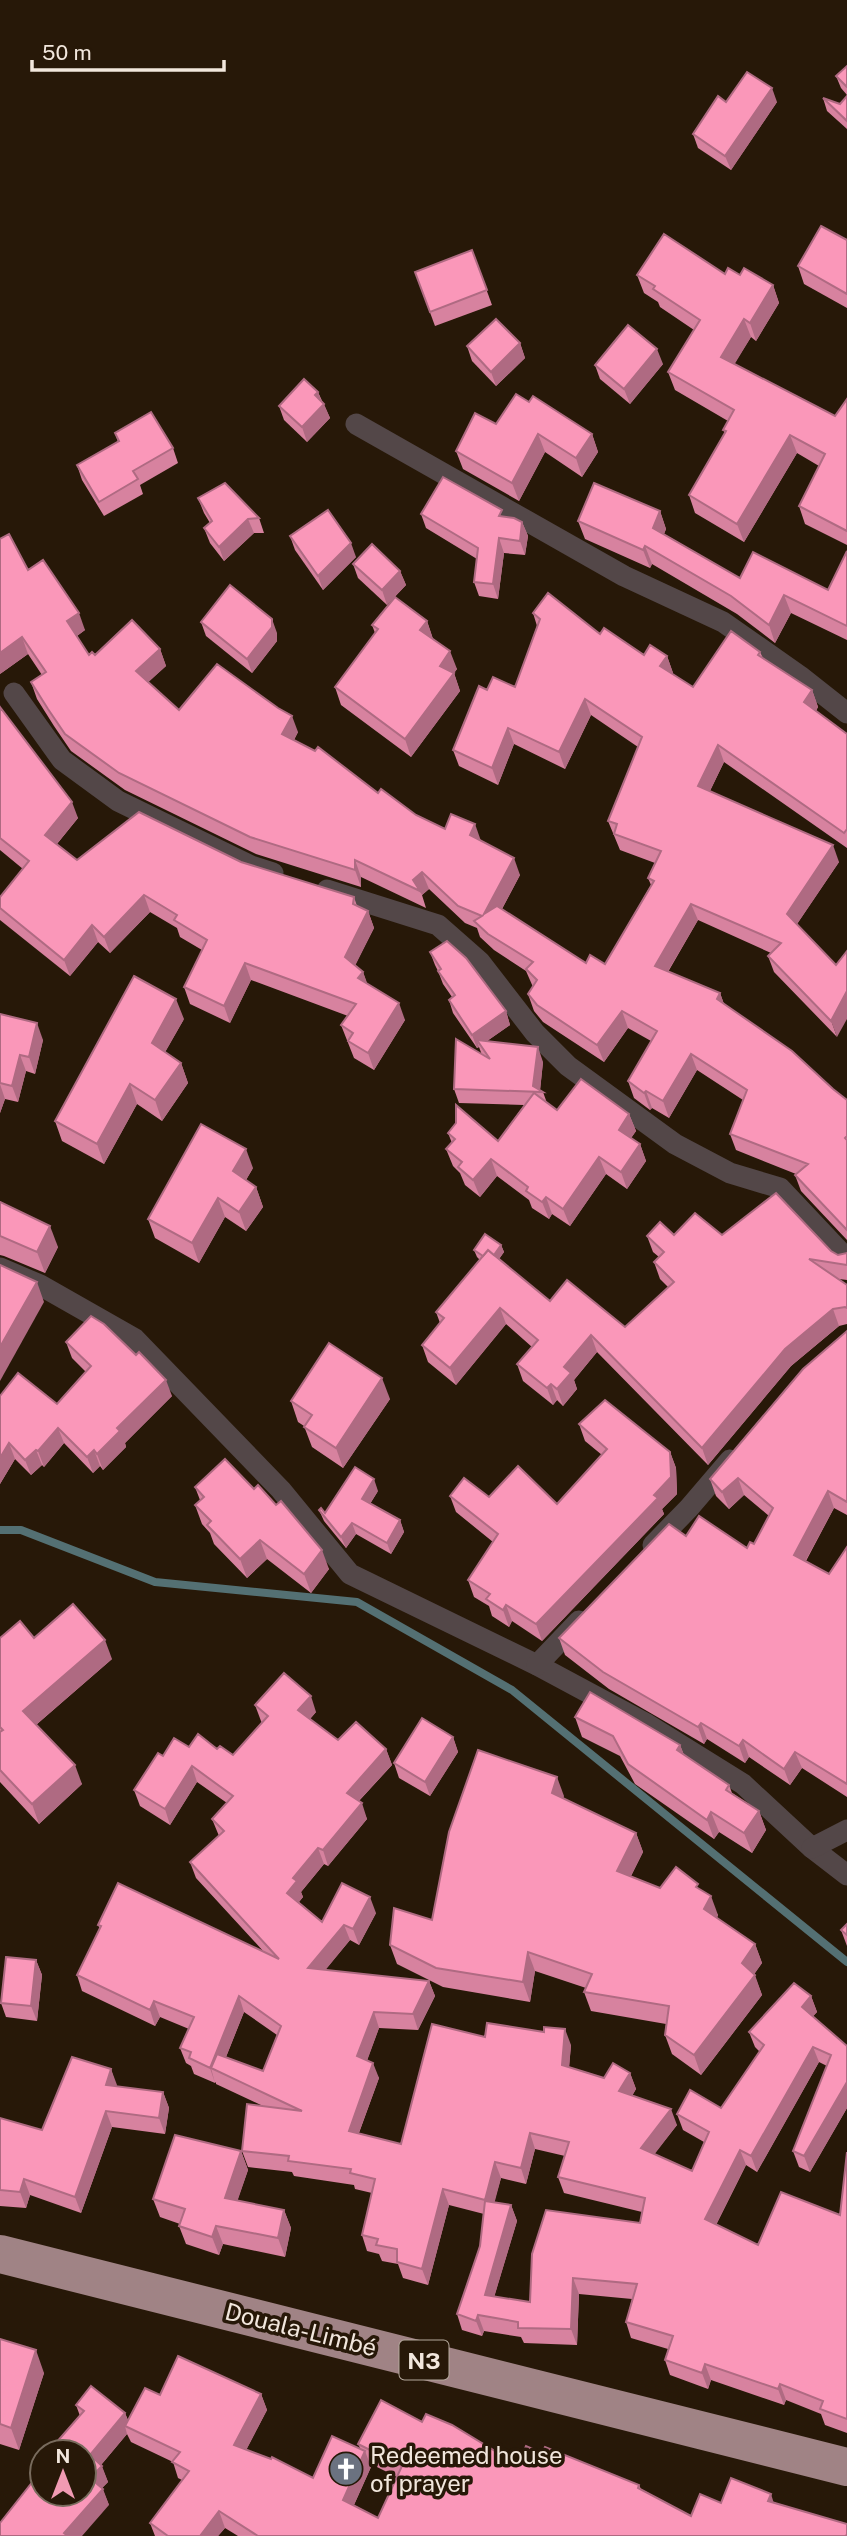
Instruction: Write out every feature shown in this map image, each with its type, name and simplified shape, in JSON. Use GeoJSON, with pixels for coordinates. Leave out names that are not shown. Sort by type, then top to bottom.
{"type":"FeatureCollection","features":[{"type":"Feature","properties":{"kind":"highway","name":"Douala-Limbé"},"geometry":{"type":"LineString","coordinates":[[0,2254],[847,2467]]}},
{"type":"Feature","properties":{"kind":"street"},"geometry":{"type":"LineString","coordinates":[[356,424],[624,576],[723,622],[847,713]]}},
{"type":"Feature","properties":{"kind":"street"},"geometry":{"type":"LineString","coordinates":[[14,693],[62,760],[118,801],[251,866],[288,878]]}},
{"type":"Feature","properties":{"kind":"street"},"geometry":{"type":"LineString","coordinates":[[313,886],[438,925],[480,962],[535,1033],[568,1066],[675,1144],[730,1173],[780,1188],[847,1259]]}},
{"type":"Feature","properties":{"kind":"street"},"geometry":{"type":"LineString","coordinates":[[0,1268],[40,1285],[135,1339],[281,1490],[350,1574],[537,1665],[645,1723],[743,1784],[847,1875]]}},
{"type":"Feature","properties":{"kind":"street"},"geometry":{"type":"LineString","coordinates":[[642,1557],[689,1508],[740,1447]]}},
{"type":"Feature","properties":{"kind":"street"},"geometry":{"type":"LineString","coordinates":[[537,1665],[594,1606]]}},
{"type":"Feature","properties":{"kind":"street"},"geometry":{"type":"LineString","coordinates":[[812,1847],[847,1830]]}},
{"type":"Feature","properties":{"kind":"building"},"geometry":{"type":"Polygon","coordinates":[[[847,66],[847,87],[836,76],[847,66]]]}},
{"type":"Feature","properties":{"kind":"building"},"geometry":{"type":"Polygon","coordinates":[[[747,72],[772,88],[725,156],[693,134],[718,96],[726,102],[747,72]]]}},
{"type":"Feature","properties":{"kind":"building"},"geometry":{"type":"Polygon","coordinates":[[[847,96],[847,121],[823,98],[840,104],[847,96]]]}},
{"type":"Feature","properties":{"kind":"building"},"geometry":{"type":"Polygon","coordinates":[[[821,226],[847,240],[847,294],[798,266],[821,226]]]}},
{"type":"Feature","properties":{"kind":"building"},"geometry":{"type":"Polygon","coordinates":[[[664,234],[725,274],[728,268],[740,275],[744,268],[773,285],[750,323],[744,319],[721,357],[835,416],[847,399],[847,531],[799,506],[825,454],[790,435],[737,524],[689,495],[726,431],[723,430],[734,410],[668,372],[700,320],[637,275],[664,234]]]}},
{"type":"Feature","properties":{"kind":"building"},"geometry":{"type":"Polygon","coordinates":[[[472,250],[487,290],[430,312],[415,272],[472,250]]]}},
{"type":"Feature","properties":{"kind":"building"},"geometry":{"type":"Polygon","coordinates":[[[496,319],[520,343],[491,372],[467,346],[496,319]]]}},
{"type":"Feature","properties":{"kind":"building"},"geometry":{"type":"Polygon","coordinates":[[[628,325],[657,349],[624,389],[595,365],[628,325]]]}},
{"type":"Feature","properties":{"kind":"building"},"geometry":{"type":"Polygon","coordinates":[[[304,379],[318,392],[315,395],[324,404],[302,427],[279,406],[304,379]]]}},
{"type":"Feature","properties":{"kind":"building"},"geometry":{"type":"Polygon","coordinates":[[[516,394],[529,402],[533,396],[592,434],[576,458],[538,434],[512,483],[456,451],[475,413],[496,424],[516,394]]]}},
{"type":"Feature","properties":{"kind":"building"},"geometry":{"type":"Polygon","coordinates":[[[151,412],[173,448],[133,471],[138,479],[99,502],[77,465],[119,441],[115,433],[151,412]]]}},
{"type":"Feature","properties":{"kind":"building"},"geometry":{"type":"Polygon","coordinates":[[[443,477],[502,510],[499,516],[522,522],[520,541],[499,538],[493,584],[474,582],[478,548],[421,514],[443,477]]]}},
{"type":"Feature","properties":{"kind":"building"},"geometry":{"type":"Polygon","coordinates":[[[225,483],[259,518],[248,519],[219,547],[204,528],[212,521],[198,498],[225,483]]]}},
{"type":"Feature","properties":{"kind":"building"},"geometry":{"type":"Polygon","coordinates":[[[594,483],[660,511],[653,528],[740,578],[753,552],[828,590],[847,551],[847,626],[784,595],[769,625],[731,596],[645,546],[643,550],[578,521],[594,483]]]}},
{"type":"Feature","properties":{"kind":"building"},"geometry":{"type":"Polygon","coordinates":[[[328,510],[351,543],[318,576],[290,536],[328,510]]]}},
{"type":"Feature","properties":{"kind":"building"},"geometry":{"type":"Polygon","coordinates":[[[9,534],[28,570],[43,560],[79,613],[67,621],[89,655],[92,652],[95,655],[132,620],[160,649],[136,671],[179,710],[217,664],[292,716],[282,734],[315,751],[318,747],[378,793],[381,789],[416,815],[445,829],[451,814],[475,824],[470,835],[514,858],[484,914],[497,906],[586,963],[590,955],[605,964],[654,881],[648,878],[661,851],[614,834],[617,824],[608,821],[642,737],[585,699],[559,752],[508,728],[492,768],[453,750],[479,686],[487,690],[493,677],[515,687],[540,619],[533,613],[548,593],[600,634],[604,628],[644,655],[650,645],[667,656],[660,666],[693,687],[731,631],[760,652],[758,655],[812,690],[804,702],[847,734],[847,829],[844,833],[718,745],[698,786],[833,845],[787,914],[836,965],[847,951],[847,991],[831,1021],[768,956],[781,943],[691,904],[655,966],[720,993],[717,999],[792,1051],[847,1100],[847,1230],[795,1175],[808,1164],[730,1134],[747,1090],[691,1054],[663,1101],[646,1091],[644,1093],[628,1081],[657,1031],[622,1011],[597,1045],[537,1005],[528,994],[537,980],[526,969],[533,962],[488,934],[474,921],[482,916],[458,906],[422,872],[413,880],[420,891],[355,860],[355,870],[250,837],[119,773],[65,734],[31,682],[46,672],[22,637],[0,653],[0,539],[9,534]]]}},
{"type":"Feature","properties":{"kind":"building"},"geometry":{"type":"Polygon","coordinates":[[[372,544],[400,571],[382,590],[353,564],[372,544]]]}},
{"type":"Feature","properties":{"kind":"building"},"geometry":{"type":"Polygon","coordinates":[[[230,585],[272,619],[272,627],[247,659],[201,622],[230,585]]]}},
{"type":"Feature","properties":{"kind":"building"},"geometry":{"type":"Polygon","coordinates":[[[395,597],[427,621],[420,630],[450,651],[440,666],[454,673],[405,739],[335,687],[378,629],[372,625],[395,597]]]}},
{"type":"Feature","properties":{"kind":"building"},"geometry":{"type":"Polygon","coordinates":[[[0,707],[72,802],[45,835],[77,860],[139,812],[241,862],[354,897],[353,904],[368,911],[345,957],[363,972],[358,978],[399,1003],[368,1053],[348,1041],[353,1033],[341,1025],[356,1004],[245,963],[224,1006],[184,987],[207,940],[174,920],[177,915],[144,895],[104,937],[92,925],[64,960],[0,908],[0,897],[29,861],[0,838],[0,707]]]}},
{"type":"Feature","properties":{"kind":"building"},"geometry":{"type":"Polygon","coordinates":[[[447,941],[466,958],[506,1011],[472,1035],[449,1000],[455,995],[438,971],[441,969],[430,952],[447,941]]]}},
{"type":"Feature","properties":{"kind":"building"},"geometry":{"type":"Polygon","coordinates":[[[134,976],[176,999],[152,1043],[181,1063],[155,1100],[130,1084],[97,1144],[55,1121],[134,976]]]}},
{"type":"Feature","properties":{"kind":"building"},"geometry":{"type":"Polygon","coordinates":[[[0,1014],[37,1023],[29,1057],[20,1055],[12,1086],[0,1083],[0,1014]]]}},
{"type":"Feature","properties":{"kind":"building"},"geometry":{"type":"Polygon","coordinates":[[[456,1039],[490,1059],[477,1040],[538,1047],[533,1086],[543,1092],[454,1089],[456,1039]]]}},
{"type":"Feature","properties":{"kind":"building"},"geometry":{"type":"Polygon","coordinates":[[[581,1079],[629,1114],[619,1130],[640,1144],[621,1172],[599,1157],[563,1209],[546,1197],[542,1202],[526,1191],[528,1187],[491,1159],[473,1180],[458,1167],[462,1162],[446,1149],[455,1139],[448,1133],[456,1123],[456,1105],[498,1141],[534,1093],[557,1110],[581,1079]]]}},
{"type":"Feature","properties":{"kind":"building"},"geometry":{"type":"Polygon","coordinates":[[[201,1124],[246,1149],[233,1171],[256,1187],[239,1212],[218,1198],[192,1243],[148,1219],[201,1124]]]}},
{"type":"Feature","properties":{"kind":"building"},"geometry":{"type":"Polygon","coordinates":[[[776,1193],[831,1251],[838,1255],[847,1253],[847,1265],[809,1259],[847,1285],[847,1308],[833,1309],[785,1349],[702,1448],[591,1335],[564,1367],[571,1373],[557,1389],[551,1384],[547,1388],[517,1364],[538,1340],[500,1308],[450,1368],[422,1345],[444,1318],[436,1312],[488,1250],[550,1301],[567,1280],[625,1327],[674,1282],[654,1262],[664,1252],[647,1236],[660,1222],[674,1235],[695,1213],[722,1235],[776,1193]]]}},
{"type":"Feature","properties":{"kind":"building"},"geometry":{"type":"Polygon","coordinates":[[[0,1202],[50,1226],[37,1252],[0,1236],[0,1202]]]}},
{"type":"Feature","properties":{"kind":"building"},"geometry":{"type":"Polygon","coordinates":[[[485,1234],[501,1245],[494,1255],[488,1250],[483,1256],[474,1250],[485,1234]]]}},
{"type":"Feature","properties":{"kind":"building"},"geometry":{"type":"Polygon","coordinates":[[[0,1265],[37,1282],[0,1347],[0,1265]]]}},
{"type":"Feature","properties":{"kind":"building"},"geometry":{"type":"Polygon","coordinates":[[[91,1316],[104,1324],[136,1355],[139,1352],[166,1380],[117,1428],[120,1431],[97,1454],[94,1450],[87,1457],[58,1428],[38,1451],[25,1460],[9,1443],[0,1458],[0,1396],[18,1373],[57,1404],[91,1366],[66,1342],[91,1316]]]}},
{"type":"Feature","properties":{"kind":"building"},"geometry":{"type":"Polygon","coordinates":[[[847,1331],[847,1502],[828,1491],[794,1555],[829,1574],[847,1547],[847,1784],[795,1752],[784,1769],[743,1740],[739,1746],[701,1723],[698,1727],[603,1672],[559,1638],[669,1524],[686,1536],[699,1516],[747,1548],[750,1542],[754,1544],[773,1508],[738,1478],[722,1492],[710,1479],[803,1369],[847,1331]]]}},
{"type":"Feature","properties":{"kind":"building"},"geometry":{"type":"Polygon","coordinates":[[[329,1343],[382,1378],[336,1448],[304,1427],[312,1415],[291,1401],[329,1343]]]}},
{"type":"Feature","properties":{"kind":"building"},"geometry":{"type":"Polygon","coordinates":[[[605,1400],[670,1452],[671,1477],[654,1495],[658,1498],[536,1624],[506,1605],[503,1610],[486,1599],[490,1594],[468,1580],[498,1534],[450,1496],[464,1478],[489,1497],[518,1466],[557,1504],[607,1449],[579,1424],[605,1400]]]}},
{"type":"Feature","properties":{"kind":"building"},"geometry":{"type":"Polygon","coordinates":[[[225,1459],[254,1489],[258,1485],[276,1505],[281,1501],[322,1550],[304,1574],[260,1540],[240,1559],[207,1525],[211,1521],[195,1505],[204,1497],[195,1487],[225,1459]]]}},
{"type":"Feature","properties":{"kind":"building"},"geometry":{"type":"Polygon","coordinates":[[[355,1467],[374,1479],[362,1499],[400,1520],[387,1543],[352,1523],[341,1537],[319,1510],[321,1508],[325,1513],[355,1467]]]}},
{"type":"Feature","properties":{"kind":"building"},"geometry":{"type":"Polygon","coordinates":[[[73,1604],[105,1640],[23,1711],[75,1765],[32,1804],[0,1770],[0,1732],[3,1730],[0,1727],[0,1638],[20,1621],[34,1638],[73,1604]]]}},
{"type":"Feature","properties":{"kind":"building"},"geometry":{"type":"Polygon","coordinates":[[[284,1673],[311,1696],[298,1710],[338,1740],[356,1722],[386,1749],[347,1793],[362,1803],[323,1850],[318,1848],[293,1878],[297,1881],[287,1893],[322,1922],[342,1883],[370,1897],[353,1929],[344,1925],[308,1968],[429,1981],[413,2014],[374,2012],[357,2056],[373,2063],[349,2131],[401,2144],[432,2024],[485,2037],[487,2023],[544,2032],[544,2027],[565,2029],[562,2065],[604,2078],[613,2063],[630,2073],[619,2091],[671,2109],[641,2148],[692,2171],[709,2132],[677,2114],[690,2090],[721,2108],[764,2045],[749,2032],[794,1983],[811,1996],[802,2007],[847,2046],[847,2082],[804,2156],[793,2151],[831,2055],[813,2047],[751,2156],[740,2150],[705,2219],[758,2245],[781,2192],[840,2215],[847,2152],[847,2419],[820,2409],[823,2401],[780,2384],[778,2389],[705,2364],[702,2373],[665,2360],[673,2336],[626,2322],[637,2284],[573,2278],[571,2329],[518,2328],[518,2322],[478,2315],[476,2321],[457,2314],[480,2246],[485,2201],[511,2205],[485,2295],[530,2302],[532,2254],[546,2210],[640,2223],[645,2198],[558,2177],[569,2142],[530,2133],[521,2168],[495,2162],[485,2200],[443,2189],[422,2269],[397,2262],[397,2249],[376,2245],[378,2239],[362,2235],[375,2179],[350,2173],[351,2169],[288,2161],[289,2156],[242,2151],[247,2104],[302,2111],[211,2068],[217,2054],[263,2071],[281,2026],[239,1996],[210,2068],[189,2058],[191,2052],[180,2048],[194,2017],[154,2001],[150,2010],[77,1975],[118,1883],[279,1959],[190,1862],[224,1831],[212,1819],[233,1796],[192,1766],[165,1809],[134,1790],[158,1753],[163,1756],[174,1738],[189,1747],[198,1734],[217,1749],[220,1746],[233,1755],[268,1716],[255,1705],[284,1673]]]}},
{"type":"Feature","properties":{"kind":"building"},"geometry":{"type":"Polygon","coordinates":[[[590,1692],[680,1745],[677,1750],[729,1785],[726,1790],[759,1811],[744,1833],[711,1812],[707,1820],[628,1764],[613,1736],[575,1717],[590,1692]]]}},
{"type":"Feature","properties":{"kind":"building"},"geometry":{"type":"Polygon","coordinates":[[[422,1718],[453,1737],[425,1782],[394,1763],[422,1718]]]}},
{"type":"Feature","properties":{"kind":"building"},"geometry":{"type":"Polygon","coordinates":[[[478,1750],[557,1777],[552,1793],[636,1833],[617,1871],[660,1888],[676,1867],[698,1884],[696,1887],[711,1896],[704,1909],[755,1944],[742,1963],[755,1975],[694,2055],[665,2035],[669,2006],[584,1992],[592,1974],[528,1952],[523,1982],[436,1968],[390,1945],[394,1908],[432,1920],[449,1832],[478,1750]]]}},
{"type":"Feature","properties":{"kind":"building"},"geometry":{"type":"Polygon","coordinates":[[[847,1924],[847,1935],[841,1930],[847,1924]]]}},
{"type":"Feature","properties":{"kind":"building"},"geometry":{"type":"Polygon","coordinates":[[[6,1957],[36,1960],[31,2006],[1,2003],[6,1957]]]}},
{"type":"Feature","properties":{"kind":"building"},"geometry":{"type":"Polygon","coordinates":[[[72,2057],[111,2069],[106,2085],[163,2092],[159,2118],[106,2111],[75,2197],[24,2179],[20,2192],[0,2190],[0,2118],[42,2130],[72,2057]]]}},
{"type":"Feature","properties":{"kind":"building"},"geometry":{"type":"Polygon","coordinates":[[[175,2135],[241,2151],[225,2198],[284,2210],[278,2238],[216,2226],[212,2237],[179,2226],[185,2209],[153,2199],[175,2135]]]}},
{"type":"Feature","properties":{"kind":"building"},"geometry":{"type":"Polygon","coordinates":[[[0,2339],[36,2350],[11,2428],[0,2424],[0,2339]]]}},
{"type":"Feature","properties":{"kind":"building"},"geometry":{"type":"Polygon","coordinates":[[[178,2356],[261,2394],[234,2445],[271,2459],[272,2457],[313,2478],[332,2436],[365,2451],[343,2500],[378,2518],[402,2466],[358,2444],[381,2400],[422,2422],[426,2414],[452,2425],[518,2465],[526,2446],[542,2453],[545,2447],[639,2485],[638,2488],[691,2516],[700,2494],[721,2503],[731,2478],[771,2494],[768,2501],[847,2524],[847,2534],[258,2536],[219,2511],[200,2536],[168,2536],[150,2523],[189,2471],[172,2462],[180,2452],[125,2426],[145,2388],[160,2395],[178,2356]]]}},
{"type":"Feature","properties":{"kind":"building"},"geometry":{"type":"Polygon","coordinates":[[[91,2386],[125,2413],[98,2445],[98,2438],[60,2438],[84,2411],[76,2405],[91,2386]]]}},
{"type":"Feature","properties":{"kind":"building"},"geometry":{"type":"Polygon","coordinates":[[[28,2487],[28,2508],[86,2508],[64,2533],[68,2536],[0,2536],[0,2523],[28,2487]]]}},
{"type":"Feature","properties":{"kind":"waterway"},"geometry":{"type":"LineString","coordinates":[[0,1530],[21,1530],[155,1582],[357,1602],[512,1690],[847,1962]]}},
{"type":"Feature","properties":{"kind":"place","name":"Redeemed house of prayer"},"geometry":{"type":"Point","coordinates":[346,2469]}}]}
